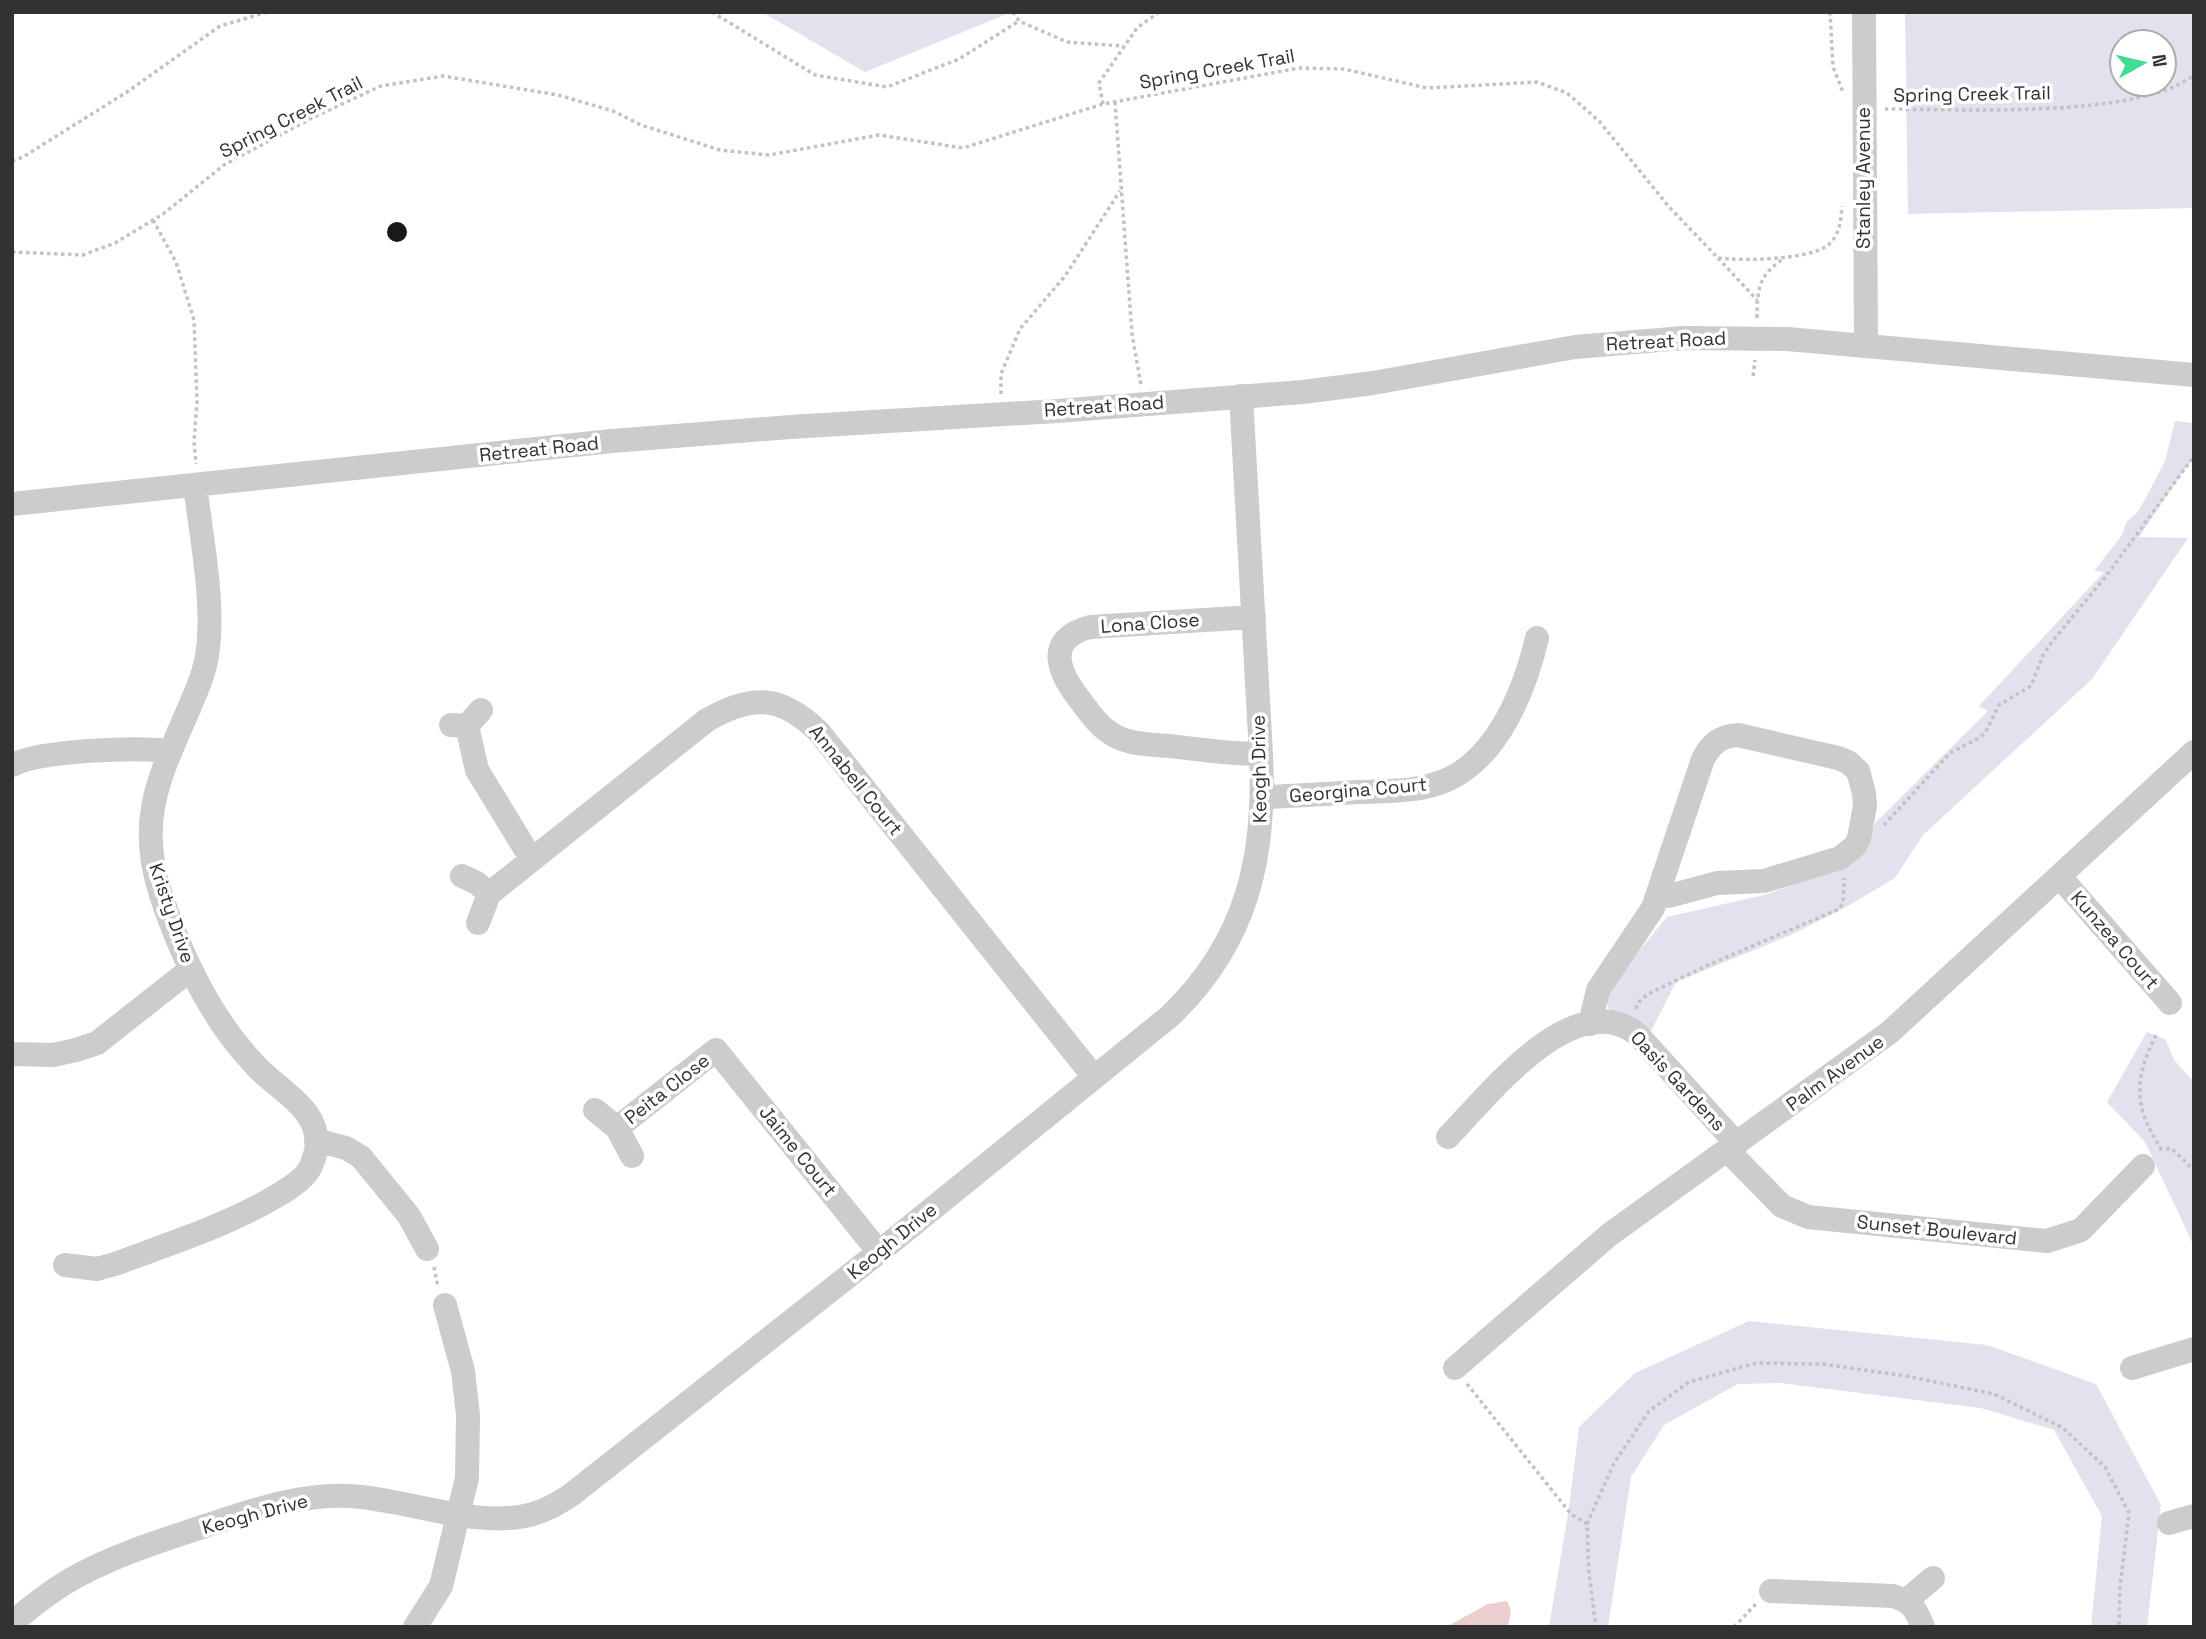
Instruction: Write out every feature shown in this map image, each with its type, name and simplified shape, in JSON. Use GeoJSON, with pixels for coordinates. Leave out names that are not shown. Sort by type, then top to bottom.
{"type":"FeatureCollection","features":[{"type":"Feature","properties":{"kind":"street","name":"Stanley Avenue"},"geometry":{"type":"LineString","coordinates":[[1864,12],[1854,109],[1866,345]]}},
{"type":"Feature","properties":{"kind":"street","name":"Retreat Road"},"geometry":{"type":"LineString","coordinates":[[12,504],[612,441],[1241,396],[1373,383],[1575,347],[1684,338],[1757,337],[2194,375]]}},
{"type":"Feature","properties":{"kind":"street","name":"Keogh Drive"},"geometry":{"type":"LineString","coordinates":[[12,1623],[79,1575],[112,1559],[198,1528],[288,1502],[348,1496],[383,1499],[484,1518],[504,1518],[533,1514],[571,1495],[879,1252],[1170,1016],[1196,991],[1233,932],[1246,896],[1257,855],[1263,797],[1241,396]]}},
{"type":"Feature","properties":{"kind":"street","name":"Kristy Drive"},"geometry":{"type":"LineString","coordinates":[[197,485],[209,608],[208,649],[195,694],[153,801],[150,846],[162,898],[191,969],[211,1005],[247,1056],[307,1114],[316,1130],[316,1140]]}},
{"type":"Feature","properties":{"kind":"street","name":"Lona Close"},"geometry":{"type":"LineString","coordinates":[[1254,617],[1090,627],[1067,638],[1061,647],[1059,659],[1066,683],[1099,725],[1112,735],[1128,741],[1218,752],[1261,754]]}},
{"type":"Feature","properties":{"kind":"street","name":"Georgina Court"},"geometry":{"type":"LineString","coordinates":[[1263,797],[1416,788],[1450,779],[1482,754],[1506,720],[1521,693],[1537,638]]}},
{"type":"Feature","properties":{"kind":"street","name":"Annabell Court"},"geometry":{"type":"LineString","coordinates":[[489,894],[707,720],[736,706],[755,702],[770,702],[787,707],[801,715],[818,732],[1094,1077]]}},
{"type":"Feature","properties":{"kind":"street"},"geometry":{"type":"LineString","coordinates":[[466,720],[477,770],[532,860]]}},
{"type":"Feature","properties":{"kind":"street"},"geometry":{"type":"LineString","coordinates":[[1590,1024],[1598,990],[1646,921],[1658,894],[1703,759],[1717,740],[1738,734],[1838,758],[1858,771],[1864,793],[1863,825],[1855,846],[1846,855],[1764,881],[1717,883],[1670,896],[1658,894]]}},
{"type":"Feature","properties":{"kind":"street"},"geometry":{"type":"LineString","coordinates":[[12,765],[32,758],[120,749],[171,751]]}},
{"type":"Feature","properties":{"kind":"street","name":"Palm Avenue"},"geometry":{"type":"LineString","coordinates":[[1455,1368],[1609,1235],[1890,1032],[2194,752]]}},
{"type":"Feature","properties":{"kind":"street"},"geometry":{"type":"LineString","coordinates":[[462,876],[477,883],[489,894],[478,923]]}},
{"type":"Feature","properties":{"kind":"street","name":"Kunzea Court"},"geometry":{"type":"LineString","coordinates":[[2060,877],[2170,1003]]}},
{"type":"Feature","properties":{"kind":"street"},"geometry":{"type":"LineString","coordinates":[[12,1054],[53,1055],[97,1043],[191,969]]}},
{"type":"Feature","properties":{"kind":"street","name":"Oasis Gardens"},"geometry":{"type":"LineString","coordinates":[[1448,1137],[1539,1046],[1567,1030],[1590,1024],[1617,1023],[1629,1027],[1733,1148]]}},
{"type":"Feature","properties":{"kind":"street","name":"Peita Close"},"geometry":{"type":"LineString","coordinates":[[617,1128],[716,1050]]}},
{"type":"Feature","properties":{"kind":"street","name":"Jaime Court"},"geometry":{"type":"LineString","coordinates":[[716,1050],[879,1252]]}},
{"type":"Feature","properties":{"kind":"street","name":"Peita Close"},"geometry":{"type":"LineString","coordinates":[[595,1110],[617,1128],[632,1156]]}},
{"type":"Feature","properties":{"kind":"street"},"geometry":{"type":"LineString","coordinates":[[65,1265],[97,1269],[115,1264],[249,1212],[307,1174],[316,1151],[316,1140],[346,1148],[361,1157],[409,1216],[427,1249]]}},
{"type":"Feature","properties":{"kind":"street","name":"Sunset Boulevard"},"geometry":{"type":"LineString","coordinates":[[1733,1148],[1782,1206],[1808,1217],[2047,1241],[2081,1230],[2143,1166]]}},
{"type":"Feature","properties":{"kind":"street"},"geometry":{"type":"LineString","coordinates":[[415,1627],[441,1586],[467,1478],[468,1415],[463,1371],[443,1305]]}},
{"type":"Feature","properties":{"kind":"street"},"geometry":{"type":"LineString","coordinates":[[2132,1368],[2194,1349]]}},
{"type":"Feature","properties":{"kind":"street"},"geometry":{"type":"LineString","coordinates":[[2169,1523],[2194,1516]]}},
{"type":"Feature","properties":{"kind":"street"},"geometry":{"type":"LineString","coordinates":[[1908,1600],[1933,1578]]}},
{"type":"Feature","properties":{"kind":"street"},"geometry":{"type":"LineString","coordinates":[[1771,1591],[1893,1596],[1908,1600],[1923,1627]]}},
{"type":"Feature","properties":{"kind":"path"},"geometry":{"type":"LineString","coordinates":[[12,161],[23,157],[127,92],[220,26],[267,12]]}},
{"type":"Feature","properties":{"kind":"path"},"geometry":{"type":"LineString","coordinates":[[712,12],[815,75],[887,87],[959,59],[1019,21]]}},
{"type":"Feature","properties":{"kind":"path"},"geometry":{"type":"LineString","coordinates":[[1013,12],[1019,21],[1067,42],[1124,46]]}},
{"type":"Feature","properties":{"kind":"path"},"geometry":{"type":"LineString","coordinates":[[1103,104],[1099,83],[1137,28],[1158,12]]}},
{"type":"Feature","properties":{"kind":"path"},"geometry":{"type":"LineString","coordinates":[[1830,12],[1833,67],[1844,94],[1854,109]]}},
{"type":"Feature","properties":{"kind":"path","name":"Spring Creek Trail"},"geometry":{"type":"LineString","coordinates":[[12,253],[83,255],[115,243],[153,220],[224,165],[312,118],[381,86],[443,76],[558,94],[613,111],[641,125],[720,150],[769,155],[880,135],[963,148],[1103,104],[1299,68],[1344,69],[1427,88],[1537,82],[1567,93],[1599,121],[1670,208],[1757,300]]}},
{"type":"Feature","properties":{"kind":"path","name":"Spring Creek Trail"},"geometry":{"type":"LineString","coordinates":[[1854,109],[2035,109],[2119,101],[2155,94],[2194,75]]}},
{"type":"Feature","properties":{"kind":"path"},"geometry":{"type":"LineString","coordinates":[[1115,102],[1132,334],[1144,403]]}},
{"type":"Feature","properties":{"kind":"path"},"geometry":{"type":"LineString","coordinates":[[1000,414],[1001,374],[1020,329],[1065,276],[1121,191]]}},
{"type":"Feature","properties":{"kind":"path"},"geometry":{"type":"LineString","coordinates":[[1718,258],[1785,258],[1827,245],[1838,232],[1842,204]]}},
{"type":"Feature","properties":{"kind":"path"},"geometry":{"type":"LineString","coordinates":[[153,220],[176,262],[194,320],[197,402],[194,442],[197,485]]}},
{"type":"Feature","properties":{"kind":"path"},"geometry":{"type":"LineString","coordinates":[[1757,337],[1757,300],[1767,270],[1785,258]]}},
{"type":"Feature","properties":{"kind":"path"},"geometry":{"type":"LineString","coordinates":[[1883,826],[1950,753],[1985,733],[1999,705],[2031,686],[2043,655],[2051,643],[2107,575],[2194,456]]}},
{"type":"Feature","properties":{"kind":"path"},"geometry":{"type":"LineString","coordinates":[[1629,1027],[1639,1002],[1648,994],[1839,909],[1843,903],[1843,884],[1847,874]]}},
{"type":"Feature","properties":{"kind":"path"},"geometry":{"type":"LineString","coordinates":[[2156,1035],[2144,1060],[2138,1094],[2151,1133],[2161,1149]]}},
{"type":"Feature","properties":{"kind":"path"},"geometry":{"type":"LineString","coordinates":[[2143,1166],[2154,1152],[2172,1149],[2194,1170]]}},
{"type":"Feature","properties":{"kind":"path"},"geometry":{"type":"LineString","coordinates":[[427,1249],[431,1255],[443,1305]]}},
{"type":"Feature","properties":{"kind":"path"},"geometry":{"type":"LineString","coordinates":[[1596,1627],[1589,1574],[1587,1524],[1614,1463],[1649,1410],[1689,1381],[1756,1363],[1823,1364],[1906,1376],[1994,1394],[2063,1428],[2105,1467],[2129,1513],[2120,1587],[2119,1627]]}},
{"type":"Feature","properties":{"kind":"path"},"geometry":{"type":"LineString","coordinates":[[1455,1368],[1571,1514],[1587,1524]]}},
{"type":"Feature","properties":{"kind":"path"},"geometry":{"type":"LineString","coordinates":[[1734,1627],[1771,1591]]}},
{"type":"Feature","properties":{"kind":"shaded area"},"geometry":{"type":"Polygon","coordinates":[[[762,12],[1006,12],[1007,14],[865,72],[762,12]]]}},
{"type":"Feature","properties":{"kind":"shaded area"},"geometry":{"type":"Polygon","coordinates":[[[1905,12],[2194,12],[2194,208],[1908,214],[1905,12]]]}},
{"type":"Feature","properties":{"kind":"shaded area"},"geometry":{"type":"Polygon","coordinates":[[[2175,421],[2194,423],[2194,456],[2139,537],[2188,538],[2092,679],[1923,835],[1895,878],[1793,934],[1676,982],[1650,1033],[1611,1015],[1606,1001],[1615,980],[1667,917],[1768,894],[1846,865],[1866,846],[1875,823],[1988,711],[1979,706],[2104,572],[2094,571],[2122,535],[2127,521],[2137,513],[2150,490],[2165,461],[2175,421]]]}},
{"type":"Feature","properties":{"kind":"shaded area"},"geometry":{"type":"Polygon","coordinates":[[[2147,1032],[2166,1040],[2174,1060],[2194,1082],[2194,1246],[2145,1142],[2107,1102],[2147,1032]]]}},
{"type":"Feature","properties":{"kind":"shaded area"},"geometry":{"type":"Polygon","coordinates":[[[1749,1321],[1987,1345],[2096,1384],[2161,1505],[2147,1627],[2091,1627],[2102,1516],[2054,1430],[1981,1408],[1781,1383],[1738,1384],[1664,1425],[1631,1477],[1608,1627],[1549,1627],[1569,1508],[1579,1427],[1635,1373],[1749,1321]]]}},
{"type":"Feature","properties":{"kind":"shaded area"},"geometry":{"type":"Polygon","coordinates":[[[1507,1601],[1511,1610],[1508,1627],[1446,1627],[1488,1604],[1507,1601]]]}},
{"type":"Feature","properties":{"kind":"building"},"geometry":{"type":"Polygon","coordinates":[[[397,222],[404,225],[407,232],[404,239],[397,242],[390,239],[387,232],[390,225],[397,222]]]}}]}
